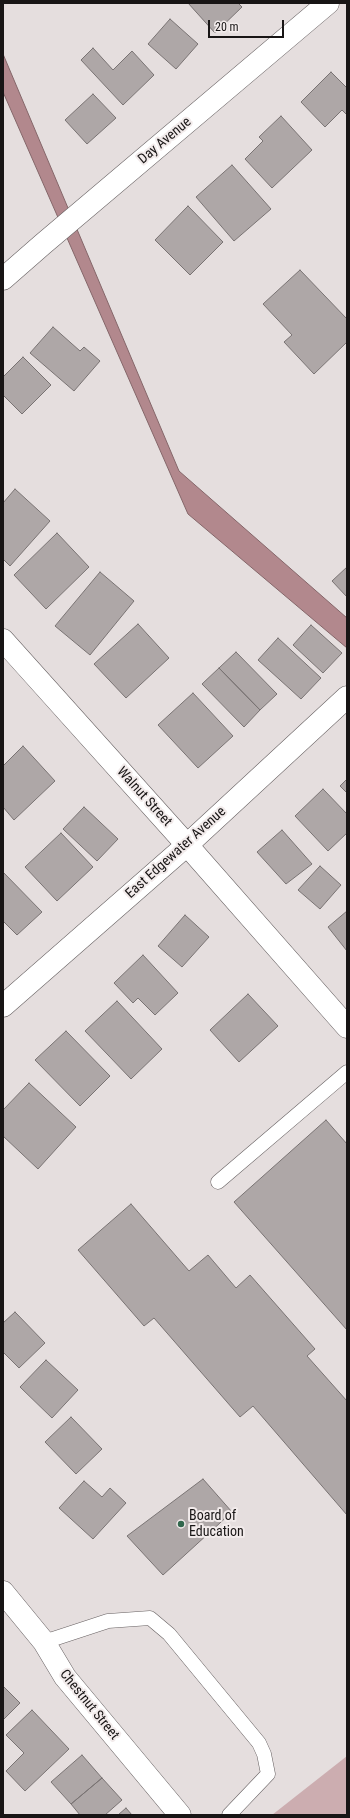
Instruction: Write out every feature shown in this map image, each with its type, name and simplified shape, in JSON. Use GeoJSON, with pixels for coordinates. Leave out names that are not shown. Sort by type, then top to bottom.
{"type":"FeatureCollection","features":[{"type":"Feature","properties":{"kind":"street","name":"Day Avenue"},"geometry":{"type":"LineString","coordinates":[[3,279],[328,3]]}},
{"type":"Feature","properties":{"kind":"street","name":"Walnut Street"},"geometry":{"type":"LineString","coordinates":[[3,640],[187,845],[347,1027]]}},
{"type":"Feature","properties":{"kind":"street","name":"East Edgewater Avenue"},"geometry":{"type":"LineString","coordinates":[[3,1006],[187,845],[347,697]]}},
{"type":"Feature","properties":{"kind":"street","name":"Chestnut Street"},"geometry":{"type":"LineString","coordinates":[[3,1592],[44,1642],[65,1677],[180,1815]]}},
{"type":"Feature","properties":{"kind":"lane"},"geometry":{"type":"LineString","coordinates":[[218,1182],[347,1072]]}},
{"type":"Feature","properties":{"kind":"lane"},"geometry":{"type":"LineString","coordinates":[[44,1642],[108,1621],[150,1618],[169,1634],[259,1743],[264,1754],[268,1774],[229,1815]]}},
{"type":"Feature","properties":{"kind":"shaded area"},"geometry":{"type":"Polygon","coordinates":[[[3,54],[179,471],[347,618],[347,648],[188,514],[3,92],[3,54]]]}},
{"type":"Feature","properties":{"kind":"shaded area"},"geometry":{"type":"Polygon","coordinates":[[[347,1756],[347,1815],[272,1815],[347,1756]]]}},
{"type":"Feature","properties":{"kind":"building"},"geometry":{"type":"Polygon","coordinates":[[[188,3],[238,3],[242,7],[215,33],[188,3]]]}},
{"type":"Feature","properties":{"kind":"building"},"geometry":{"type":"Polygon","coordinates":[[[170,19],[198,44],[176,69],[148,44],[170,19]]]}},
{"type":"Feature","properties":{"kind":"building"},"geometry":{"type":"Polygon","coordinates":[[[93,48],[113,70],[132,51],[154,75],[123,105],[81,60],[93,48]]]}},
{"type":"Feature","properties":{"kind":"building"},"geometry":{"type":"Polygon","coordinates":[[[331,72],[347,88],[347,115],[342,110],[325,127],[301,102],[331,72]]]}},
{"type":"Feature","properties":{"kind":"building"},"geometry":{"type":"Polygon","coordinates":[[[93,94],[116,118],[87,144],[65,120],[93,94]]]}},
{"type":"Feature","properties":{"kind":"building"},"geometry":{"type":"Polygon","coordinates":[[[281,116],[312,150],[272,188],[245,159],[263,141],[259,137],[281,116]]]}},
{"type":"Feature","properties":{"kind":"building"},"geometry":{"type":"Polygon","coordinates":[[[232,165],[271,209],[234,241],[196,197],[232,165]]]}},
{"type":"Feature","properties":{"kind":"building"},"geometry":{"type":"Polygon","coordinates":[[[188,206],[223,242],[190,275],[155,240],[188,206]]]}},
{"type":"Feature","properties":{"kind":"building"},"geometry":{"type":"Polygon","coordinates":[[[300,270],[347,319],[347,342],[314,374],[284,342],[292,335],[263,304],[300,270]]]}},
{"type":"Feature","properties":{"kind":"building"},"geometry":{"type":"Polygon","coordinates":[[[53,327],[80,351],[84,347],[100,361],[74,391],[30,353],[53,327]]]}},
{"type":"Feature","properties":{"kind":"building"},"geometry":{"type":"Polygon","coordinates":[[[23,357],[51,385],[22,414],[3,395],[3,377],[23,357]]]}},
{"type":"Feature","properties":{"kind":"building"},"geometry":{"type":"Polygon","coordinates":[[[15,489],[50,521],[10,566],[3,559],[3,503],[15,489]]]}},
{"type":"Feature","properties":{"kind":"building"},"geometry":{"type":"Polygon","coordinates":[[[57,533],[89,567],[46,609],[14,575],[57,533]]]}},
{"type":"Feature","properties":{"kind":"building"},"geometry":{"type":"Polygon","coordinates":[[[347,567],[347,597],[332,581],[347,567]]]}},
{"type":"Feature","properties":{"kind":"building"},"geometry":{"type":"Polygon","coordinates":[[[100,572],[134,601],[90,655],[55,626],[100,572]]]}},
{"type":"Feature","properties":{"kind":"building"},"geometry":{"type":"Polygon","coordinates":[[[138,624],[169,658],[126,698],[94,664],[138,624]]]}},
{"type":"Feature","properties":{"kind":"building"},"geometry":{"type":"Polygon","coordinates":[[[311,625],[342,653],[323,673],[293,645],[311,625]]]}},
{"type":"Feature","properties":{"kind":"building"},"geometry":{"type":"Polygon","coordinates":[[[278,638],[321,678],[301,699],[258,660],[278,638]]]}},
{"type":"Feature","properties":{"kind":"building"},"geometry":{"type":"Polygon","coordinates":[[[236,652],[277,694],[260,710],[219,668],[236,652]]]}},
{"type":"Feature","properties":{"kind":"building"},"geometry":{"type":"Polygon","coordinates":[[[219,668],[260,710],[244,727],[202,684],[219,668]]]}},
{"type":"Feature","properties":{"kind":"building"},"geometry":{"type":"Polygon","coordinates":[[[193,693],[233,736],[198,768],[158,725],[193,693]]]}},
{"type":"Feature","properties":{"kind":"building"},"geometry":{"type":"Polygon","coordinates":[[[23,746],[55,781],[14,820],[3,807],[3,766],[23,746]]]}},
{"type":"Feature","properties":{"kind":"building"},"geometry":{"type":"Polygon","coordinates":[[[347,779],[347,793],[340,786],[347,779]]]}},
{"type":"Feature","properties":{"kind":"building"},"geometry":{"type":"Polygon","coordinates":[[[323,789],[347,814],[347,833],[328,851],[295,816],[323,789]]]}},
{"type":"Feature","properties":{"kind":"building"},"geometry":{"type":"Polygon","coordinates":[[[84,807],[118,839],[97,861],[63,829],[84,807]]]}},
{"type":"Feature","properties":{"kind":"building"},"geometry":{"type":"Polygon","coordinates":[[[282,830],[312,864],[286,884],[257,852],[282,830]]]}},
{"type":"Feature","properties":{"kind":"building"},"geometry":{"type":"Polygon","coordinates":[[[61,833],[93,867],[57,901],[25,867],[61,833]]]}},
{"type":"Feature","properties":{"kind":"building"},"geometry":{"type":"Polygon","coordinates":[[[320,866],[341,885],[320,909],[298,890],[320,866]]]}},
{"type":"Feature","properties":{"kind":"building"},"geometry":{"type":"Polygon","coordinates":[[[3,872],[42,912],[17,935],[3,921],[3,872]]]}},
{"type":"Feature","properties":{"kind":"building"},"geometry":{"type":"Polygon","coordinates":[[[347,911],[347,951],[328,927],[347,911]]]}},
{"type":"Feature","properties":{"kind":"building"},"geometry":{"type":"Polygon","coordinates":[[[185,915],[209,937],[182,967],[158,946],[185,915]]]}},
{"type":"Feature","properties":{"kind":"building"},"geometry":{"type":"Polygon","coordinates":[[[143,955],[178,993],[155,1015],[138,998],[133,1003],[114,983],[143,955]]]}},
{"type":"Feature","properties":{"kind":"building"},"geometry":{"type":"Polygon","coordinates":[[[248,994],[278,1026],[239,1062],[210,1030],[248,994]]]}},
{"type":"Feature","properties":{"kind":"building"},"geometry":{"type":"Polygon","coordinates":[[[117,1001],[162,1049],[131,1079],[85,1031],[117,1001]]]}},
{"type":"Feature","properties":{"kind":"building"},"geometry":{"type":"Polygon","coordinates":[[[66,1031],[110,1076],[80,1106],[35,1060],[66,1031]]]}},
{"type":"Feature","properties":{"kind":"building"},"geometry":{"type":"Polygon","coordinates":[[[29,1083],[76,1127],[38,1169],[3,1136],[3,1110],[29,1083]]]}},
{"type":"Feature","properties":{"kind":"building"},"geometry":{"type":"Polygon","coordinates":[[[326,1120],[347,1144],[347,1330],[234,1202],[326,1120]]]}},
{"type":"Feature","properties":{"kind":"building"},"geometry":{"type":"Polygon","coordinates":[[[131,1204],[189,1271],[208,1255],[236,1288],[250,1275],[315,1349],[307,1356],[347,1401],[347,1515],[253,1406],[240,1417],[154,1318],[144,1326],[78,1250],[131,1204]]]}},
{"type":"Feature","properties":{"kind":"building"},"geometry":{"type":"Polygon","coordinates":[[[15,1312],[45,1343],[19,1368],[3,1352],[3,1323],[15,1312]]]}},
{"type":"Feature","properties":{"kind":"building"},"geometry":{"type":"Polygon","coordinates":[[[46,1360],[78,1390],[52,1418],[20,1387],[46,1360]]]}},
{"type":"Feature","properties":{"kind":"building"},"geometry":{"type":"Polygon","coordinates":[[[71,1417],[102,1449],[76,1474],[45,1442],[71,1417]]]}},
{"type":"Feature","properties":{"kind":"building","name":"Board of Education"},"geometry":{"type":"Polygon","coordinates":[[[203,1479],[232,1512],[163,1575],[127,1536],[203,1479]]]}},
{"type":"Feature","properties":{"kind":"building"},"geometry":{"type":"Polygon","coordinates":[[[84,1481],[102,1497],[110,1488],[126,1503],[93,1539],[59,1508],[84,1481]]]}},
{"type":"Feature","properties":{"kind":"building"},"geometry":{"type":"Polygon","coordinates":[[[3,1686],[20,1703],[3,1720],[3,1686]]]}},
{"type":"Feature","properties":{"kind":"building"},"geometry":{"type":"Polygon","coordinates":[[[32,1710],[69,1749],[25,1791],[6,1771],[24,1753],[6,1735],[32,1710]]]}},
{"type":"Feature","properties":{"kind":"building"},"geometry":{"type":"Polygon","coordinates":[[[82,1755],[102,1778],[71,1804],[51,1782],[82,1755]]]}},
{"type":"Feature","properties":{"kind":"building"},"geometry":{"type":"Polygon","coordinates":[[[102,1778],[122,1800],[105,1815],[80,1815],[71,1804],[102,1778]]]}},
{"type":"Feature","properties":{"kind":"building"},"geometry":{"type":"Polygon","coordinates":[[[126,1808],[132,1815],[118,1815],[126,1808]]]}},
{"type":"Feature","properties":{"kind":"place","name":"Board of Education"},"geometry":{"type":"Point","coordinates":[181,1524]}}]}
